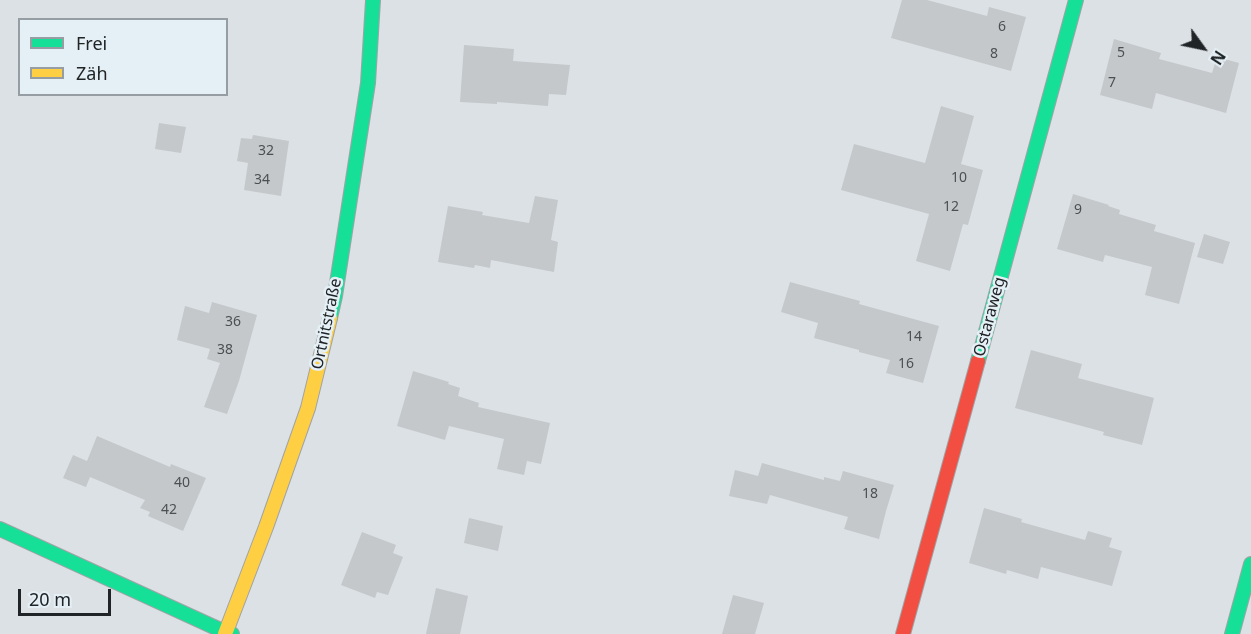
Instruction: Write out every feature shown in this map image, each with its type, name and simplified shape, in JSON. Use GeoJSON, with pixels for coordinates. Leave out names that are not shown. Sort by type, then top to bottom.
{"type":"FeatureCollection","features":[{"type":"Feature","properties":{"kind":"street","name":"Ortnitstraße"},"geometry":{"type":"LineString","coordinates":[[227,634],[308,408],[335,296],[368,83],[373,0]]}},
{"type":"Feature","properties":{"kind":"street","name":"Ostaraweg"},"geometry":{"type":"LineString","coordinates":[[903,634],[1076,0]]}},
{"type":"Feature","properties":{"kind":"street"},"geometry":{"type":"LineString","coordinates":[[0,528],[227,634]]}},
{"type":"Feature","properties":{"kind":"street"},"geometry":{"type":"LineString","coordinates":[[1232,634],[1251,564]]}},
{"type":"Feature","properties":{"kind":"building"},"geometry":{"type":"Polygon","coordinates":[[[902,0],[927,0],[987,16],[989,7],[1026,17],[1011,71],[891,38],[902,0]]]}},
{"type":"Feature","properties":{"kind":"building"},"geometry":{"type":"Polygon","coordinates":[[[1114,39],[1161,53],[1159,59],[1212,73],[1217,57],[1239,63],[1226,113],[1156,93],[1152,109],[1100,95],[1114,39]]]}},
{"type":"Feature","properties":{"kind":"building"},"geometry":{"type":"Polygon","coordinates":[[[464,45],[514,49],[513,61],[570,65],[566,95],[549,94],[548,106],[460,102],[464,45]]]}},
{"type":"Feature","properties":{"kind":"building"},"geometry":{"type":"Polygon","coordinates":[[[941,106],[974,116],[961,164],[983,170],[968,225],[963,224],[950,271],[916,261],[929,214],[841,190],[854,144],[925,163],[941,106]]]}},
{"type":"Feature","properties":{"kind":"building"},"geometry":{"type":"Polygon","coordinates":[[[159,123],[186,127],[181,153],[155,149],[159,123]]]}},
{"type":"Feature","properties":{"kind":"building"},"geometry":{"type":"Polygon","coordinates":[[[253,135],[289,141],[281,196],[244,190],[248,163],[237,161],[241,138],[252,139],[253,135]]]}},
{"type":"Feature","properties":{"kind":"building"},"geometry":{"type":"Polygon","coordinates":[[[1073,194],[1109,205],[1120,210],[1119,214],[1156,225],[1154,231],[1195,243],[1179,304],[1145,295],[1152,267],[1105,255],[1103,262],[1057,249],[1073,194]]]}},
{"type":"Feature","properties":{"kind":"building"},"geometry":{"type":"Polygon","coordinates":[[[535,196],[558,200],[551,240],[558,242],[554,272],[491,260],[490,268],[475,265],[474,268],[438,262],[448,206],[483,212],[482,215],[529,223],[535,196]]]}},
{"type":"Feature","properties":{"kind":"building"},"geometry":{"type":"Polygon","coordinates":[[[1204,234],[1230,242],[1223,264],[1197,257],[1204,234]]]}},
{"type":"Feature","properties":{"kind":"building"},"geometry":{"type":"Polygon","coordinates":[[[790,282],[939,326],[923,383],[886,373],[890,360],[814,338],[818,323],[781,312],[790,282]]]}},
{"type":"Feature","properties":{"kind":"building"},"geometry":{"type":"Polygon","coordinates":[[[212,302],[257,315],[239,381],[227,414],[204,407],[220,363],[207,359],[210,349],[177,340],[185,306],[209,313],[212,302]]]}},
{"type":"Feature","properties":{"kind":"building"},"geometry":{"type":"Polygon","coordinates":[[[1031,350],[1082,364],[1078,378],[1154,398],[1142,445],[1103,435],[1104,432],[1015,408],[1031,350]]]}},
{"type":"Feature","properties":{"kind":"building"},"geometry":{"type":"Polygon","coordinates":[[[413,371],[449,382],[448,384],[460,388],[458,396],[479,403],[478,407],[550,423],[541,464],[527,461],[524,475],[497,469],[504,439],[449,426],[445,440],[397,426],[413,371]]]}},
{"type":"Feature","properties":{"kind":"building"},"geometry":{"type":"Polygon","coordinates":[[[97,436],[170,467],[171,464],[206,478],[183,531],[148,516],[150,512],[140,508],[145,500],[90,477],[86,487],[63,478],[73,455],[87,461],[97,436]]]}},
{"type":"Feature","properties":{"kind":"building"},"geometry":{"type":"Polygon","coordinates":[[[762,463],[824,480],[824,477],[840,481],[843,471],[894,485],[879,539],[844,529],[848,517],[770,495],[767,504],[729,496],[735,470],[758,476],[762,463]]]}},
{"type":"Feature","properties":{"kind":"building"},"geometry":{"type":"Polygon","coordinates":[[[984,508],[1022,519],[1021,522],[1085,540],[1088,531],[1112,538],[1109,547],[1122,551],[1112,586],[1041,567],[1038,579],[1007,570],[1006,574],[969,563],[984,508]]]}},
{"type":"Feature","properties":{"kind":"building"},"geometry":{"type":"Polygon","coordinates":[[[469,518],[503,526],[498,551],[464,543],[469,518]]]}},
{"type":"Feature","properties":{"kind":"building"},"geometry":{"type":"Polygon","coordinates":[[[362,532],[396,545],[393,553],[403,557],[388,595],[377,592],[375,598],[341,585],[362,532]]]}},
{"type":"Feature","properties":{"kind":"building"},"geometry":{"type":"Polygon","coordinates":[[[436,588],[468,596],[460,634],[426,634],[436,588]]]}},
{"type":"Feature","properties":{"kind":"building"},"geometry":{"type":"Polygon","coordinates":[[[733,595],[764,603],[755,634],[722,634],[733,595]]]}},
{"type":"Feature","properties":{"kind":"traffic: fast"},"geometry":{"type":"LineString","coordinates":[[330,318],[368,83],[373,0]]}},
{"type":"Feature","properties":{"kind":"traffic: fast"},"geometry":{"type":"LineString","coordinates":[[978,361],[1076,0]]}},
{"type":"Feature","properties":{"kind":"traffic: fast"},"geometry":{"type":"LineString","coordinates":[[0,529],[232,634]]}},
{"type":"Feature","properties":{"kind":"traffic: fast"},"geometry":{"type":"LineString","coordinates":[[1232,634],[1251,564]]}},
{"type":"Feature","properties":{"kind":"traffic: slow"},"geometry":{"type":"LineString","coordinates":[[225,634],[308,408],[330,318]]}},
{"type":"Feature","properties":{"kind":"traffic: jam"},"geometry":{"type":"LineString","coordinates":[[903,634],[978,361]]}}]}
